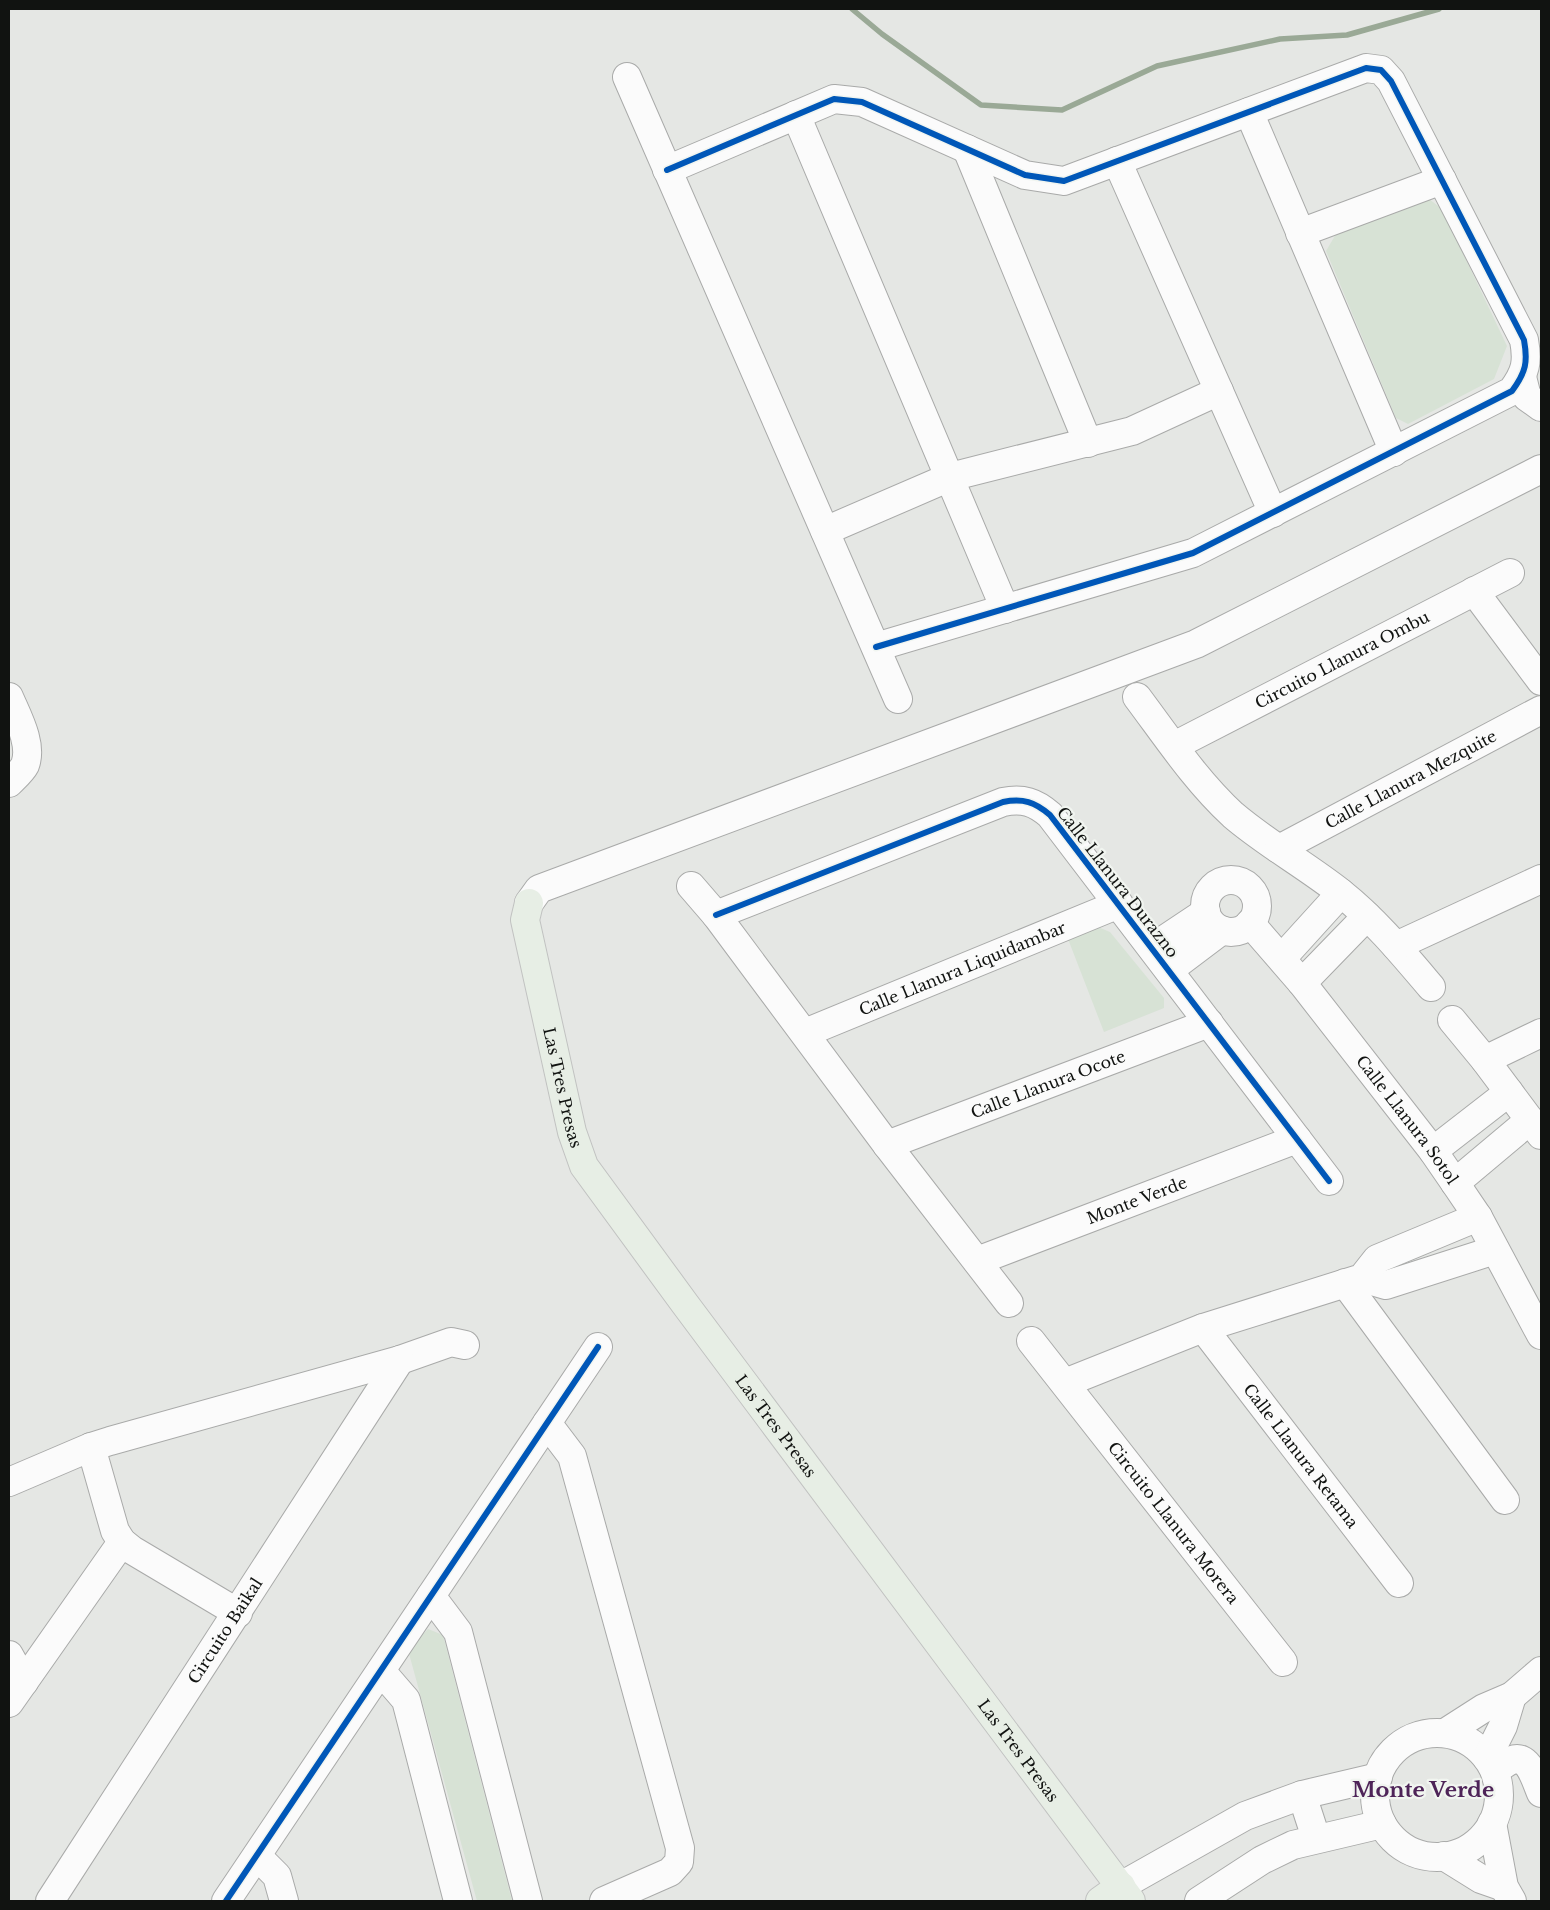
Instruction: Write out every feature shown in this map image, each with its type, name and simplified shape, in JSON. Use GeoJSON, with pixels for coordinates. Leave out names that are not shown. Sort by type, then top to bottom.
{"type":"FeatureCollection","features":[{"type":"Feature","properties":{"kind":"main road","name":"Las Tres Presas"},"geometry":{"type":"LineString","coordinates":[[529,903],[526,920],[572,1132],[584,1166],[1117,1896]]}},
{"type":"Feature","properties":{"kind":"street"},"geometry":{"type":"LineString","coordinates":[[668,170],[834,99],[862,102],[1025,175],[1064,181],[1366,68],[1380,70],[1391,81],[1524,340],[1532,375],[1527,397],[1541,407]]}},
{"type":"Feature","properties":{"kind":"street"},"geometry":{"type":"LineString","coordinates":[[627,77],[898,699]]}},
{"type":"Feature","properties":{"kind":"street"},"geometry":{"type":"LineString","coordinates":[[1249,112],[1394,452]]}},
{"type":"Feature","properties":{"kind":"street"},"geometry":{"type":"LineString","coordinates":[[796,115],[1005,609]]}},
{"type":"Feature","properties":{"kind":"street"},"geometry":{"type":"LineString","coordinates":[[967,149],[1088,443]]}},
{"type":"Feature","properties":{"kind":"street"},"geometry":{"type":"LineString","coordinates":[[1117,161],[1273,513]]}},
{"type":"Feature","properties":{"kind":"street"},"geometry":{"type":"LineString","coordinates":[[1300,233],[1442,180]]}},
{"type":"Feature","properties":{"kind":"street"},"geometry":{"type":"LineString","coordinates":[[876,647],[1193,553],[1498,400],[1532,375]]}},
{"type":"Feature","properties":{"kind":"street"},"geometry":{"type":"LineString","coordinates":[[825,531],[950,477],[1132,432],[1218,391]]}},
{"type":"Feature","properties":{"kind":"street"},"geometry":{"type":"LineString","coordinates":[[529,903],[539,889],[1196,644],[1541,469]]}},
{"type":"Feature","properties":{"kind":"street","name":"Circuito Llanura Ombu"},"geometry":{"type":"LineString","coordinates":[[1174,746],[1510,573]]}},
{"type":"Feature","properties":{"kind":"street"},"geometry":{"type":"LineString","coordinates":[[1474,591],[1541,681]]}},
{"type":"Feature","properties":{"kind":"street"},"geometry":{"type":"LineString","coordinates":[[9,697],[27,749],[25,766],[9,783]]}},
{"type":"Feature","properties":{"kind":"street"},"geometry":{"type":"LineString","coordinates":[[1137,697],[1205,786],[1234,815],[1341,893],[1396,946],[1431,987]]}},
{"type":"Feature","properties":{"kind":"street","name":"Calle Llanura Mezquite"},"geometry":{"type":"LineString","coordinates":[[1279,849],[1541,710]]}},
{"type":"Feature","properties":{"kind":"street","name":"Calle Llanura Durazno"},"geometry":{"type":"LineString","coordinates":[[716,916],[1003,802],[1026,800],[1038,805],[1050,815],[1119,904],[1329,1181]]}},
{"type":"Feature","properties":{"kind":"street"},"geometry":{"type":"LineString","coordinates":[[1396,946],[1541,879]]}},
{"type":"Feature","properties":{"kind":"street"},"geometry":{"type":"LineString","coordinates":[[1229,880],[1238,881],[1246,885],[1256,898],[1257,907],[1255,916],[1250,923],[1237,931],[1214,921],[1206,903],[1208,895],[1213,888],[1229,880]]}},
{"type":"Feature","properties":{"kind":"street"},"geometry":{"type":"LineString","coordinates":[[691,886],[805,1033],[887,1145],[1008,1303]]}},
{"type":"Feature","properties":{"kind":"street"},"geometry":{"type":"LineString","coordinates":[[1282,958],[1341,893]]}},
{"type":"Feature","properties":{"kind":"street","name":"Calle Llanura Liquidambar"},"geometry":{"type":"LineString","coordinates":[[805,1033],[1119,904]]}},
{"type":"Feature","properties":{"kind":"street"},"geometry":{"type":"LineString","coordinates":[[1302,983],[1367,916]]}},
{"type":"Feature","properties":{"kind":"street"},"geometry":{"type":"LineString","coordinates":[[1152,948],[1214,921]]}},
{"type":"Feature","properties":{"kind":"street"},"geometry":{"type":"LineString","coordinates":[[1169,970],[1214,921]]}},
{"type":"Feature","properties":{"kind":"street","name":"Calle Llanura Sotol"},"geometry":{"type":"LineString","coordinates":[[1250,923],[1282,958],[1433,1151],[1478,1217],[1541,1334]]}},
{"type":"Feature","properties":{"kind":"street"},"geometry":{"type":"LineString","coordinates":[[1452,1020],[1536,1127],[1455,1183]]}},
{"type":"Feature","properties":{"kind":"street","name":"Calle Llanura Ocote"},"geometry":{"type":"LineString","coordinates":[[887,1145],[1209,1023]]}},
{"type":"Feature","properties":{"kind":"street"},"geometry":{"type":"LineString","coordinates":[[1485,1060],[1541,1033]]}},
{"type":"Feature","properties":{"kind":"street"},"geometry":{"type":"LineString","coordinates":[[1433,1151],[1509,1092]]}},
{"type":"Feature","properties":{"kind":"street","name":"Monte Verde"},"geometry":{"type":"LineString","coordinates":[[977,1261],[1298,1139]]}},
{"type":"Feature","properties":{"kind":"street"},"geometry":{"type":"LineString","coordinates":[[1065,1382],[1203,1328],[1353,1280],[1374,1262],[1390,1253],[1478,1217]]}},
{"type":"Feature","properties":{"kind":"street"},"geometry":{"type":"LineString","coordinates":[[1353,1280],[1386,1285],[1495,1250]]}},
{"type":"Feature","properties":{"kind":"street"},"geometry":{"type":"LineString","coordinates":[[1353,1280],[1505,1500]]}},
{"type":"Feature","properties":{"kind":"street","name":"Calle Llanura Retama"},"geometry":{"type":"LineString","coordinates":[[1203,1328],[1399,1583]]}},
{"type":"Feature","properties":{"kind":"street","name":"Circuito Llanura Morera"},"geometry":{"type":"LineString","coordinates":[[1031,1341],[1283,1662]]}},
{"type":"Feature","properties":{"kind":"street"},"geometry":{"type":"LineString","coordinates":[[9,1482],[91,1447],[400,1360],[451,1342],[465,1345]]}},
{"type":"Feature","properties":{"kind":"street"},"geometry":{"type":"LineString","coordinates":[[226,1901],[598,1348]]}},
{"type":"Feature","properties":{"kind":"street","name":"Circuito Baikal"},"geometry":{"type":"LineString","coordinates":[[50,1901],[400,1360]]}},
{"type":"Feature","properties":{"kind":"street"},"geometry":{"type":"LineString","coordinates":[[547,1423],[572,1456],[680,1848],[679,1862],[670,1872],[604,1901]]}},
{"type":"Feature","properties":{"kind":"street"},"geometry":{"type":"LineString","coordinates":[[91,1447],[115,1531],[122,1542],[132,1550],[238,1613]]}},
{"type":"Feature","properties":{"kind":"street"},"geometry":{"type":"LineString","coordinates":[[16,1693],[122,1542]]}},
{"type":"Feature","properties":{"kind":"street"},"geometry":{"type":"LineString","coordinates":[[431,1596],[458,1632],[528,1901]]}},
{"type":"Feature","properties":{"kind":"street"},"geometry":{"type":"LineString","coordinates":[[9,1655],[16,1693]]}},
{"type":"Feature","properties":{"kind":"street"},"geometry":{"type":"LineString","coordinates":[[381,1671],[406,1700],[458,1901]]}},
{"type":"Feature","properties":{"kind":"street"},"geometry":{"type":"LineString","coordinates":[[1445,1733],[1484,1708],[1512,1696],[1541,1671]]}},
{"type":"Feature","properties":{"kind":"street"},"geometry":{"type":"LineString","coordinates":[[1491,1765],[1512,1696]]}},
{"type":"Feature","properties":{"kind":"street"},"geometry":{"type":"LineString","coordinates":[[1428,1733],[1445,1733],[1461,1737],[1476,1746],[1491,1765],[1499,1788],[1498,1806],[1492,1823],[1480,1839],[1464,1851],[1444,1856],[1425,1856],[1408,1850],[1393,1838],[1382,1824],[1377,1809],[1375,1793],[1378,1777],[1385,1761],[1397,1748],[1411,1738],[1428,1733]]}},
{"type":"Feature","properties":{"kind":"street"},"geometry":{"type":"LineString","coordinates":[[1491,1765],[1520,1758],[1526,1761],[1541,1793]]}},
{"type":"Feature","properties":{"kind":"street"},"geometry":{"type":"LineString","coordinates":[[1117,1896],[1245,1816],[1302,1795],[1378,1777]]}},
{"type":"Feature","properties":{"kind":"street"},"geometry":{"type":"LineString","coordinates":[[1302,1795],[1316,1838]]}},
{"type":"Feature","properties":{"kind":"street"},"geometry":{"type":"LineString","coordinates":[[1492,1823],[1508,1894]]}},
{"type":"Feature","properties":{"kind":"street"},"geometry":{"type":"LineString","coordinates":[[1198,1901],[1220,1894],[1262,1860],[1293,1845],[1316,1838],[1382,1824]]}},
{"type":"Feature","properties":{"kind":"street"},"geometry":{"type":"LineString","coordinates":[[257,1856],[276,1876],[284,1901]]}},
{"type":"Feature","properties":{"kind":"street"},"geometry":{"type":"LineString","coordinates":[[1444,1856],[1508,1894]]}},
{"type":"Feature","properties":{"kind":"shaded area"},"geometry":{"type":"Polygon","coordinates":[[[1429,199],[1442,209],[1507,346],[1494,379],[1408,424],[1396,418],[1326,251],[1336,234],[1429,199]]]}},
{"type":"Feature","properties":{"kind":"shaded area"},"geometry":{"type":"Polygon","coordinates":[[[1098,927],[1110,932],[1164,998],[1164,1008],[1104,1032],[1068,939],[1098,927]]]}},
{"type":"Feature","properties":{"kind":"shaded area"},"geometry":{"type":"Polygon","coordinates":[[[428,1629],[443,1635],[512,1901],[477,1901],[408,1650],[428,1629]]]}},
{"type":"Feature","properties":{"kind":"waterway"},"geometry":{"type":"LineString","coordinates":[[852,9],[882,34],[981,105],[1062,110],[1157,66],[1280,39],[1347,35],[1439,9]]}},
{"type":"Feature","properties":{"kind":"cycle path"},"geometry":{"type":"LineString","coordinates":[[667,170],[834,99],[862,102],[1025,175],[1064,181],[1366,68],[1381,70],[1391,81],[1524,340],[1525,367],[1512,391],[1193,553],[876,647]]}},
{"type":"Feature","properties":{"kind":"cycle path"},"geometry":{"type":"LineString","coordinates":[[716,915],[1003,802],[1023,801],[1034,804],[1050,815],[1329,1181]]}},
{"type":"Feature","properties":{"kind":"cycle path"},"geometry":{"type":"LineString","coordinates":[[226,1901],[598,1347]]}},
{"type":"Feature","properties":{"kind":"district","name":"Monte Verde"},"geometry":{"type":"Point","coordinates":[1423,1790]}}]}
